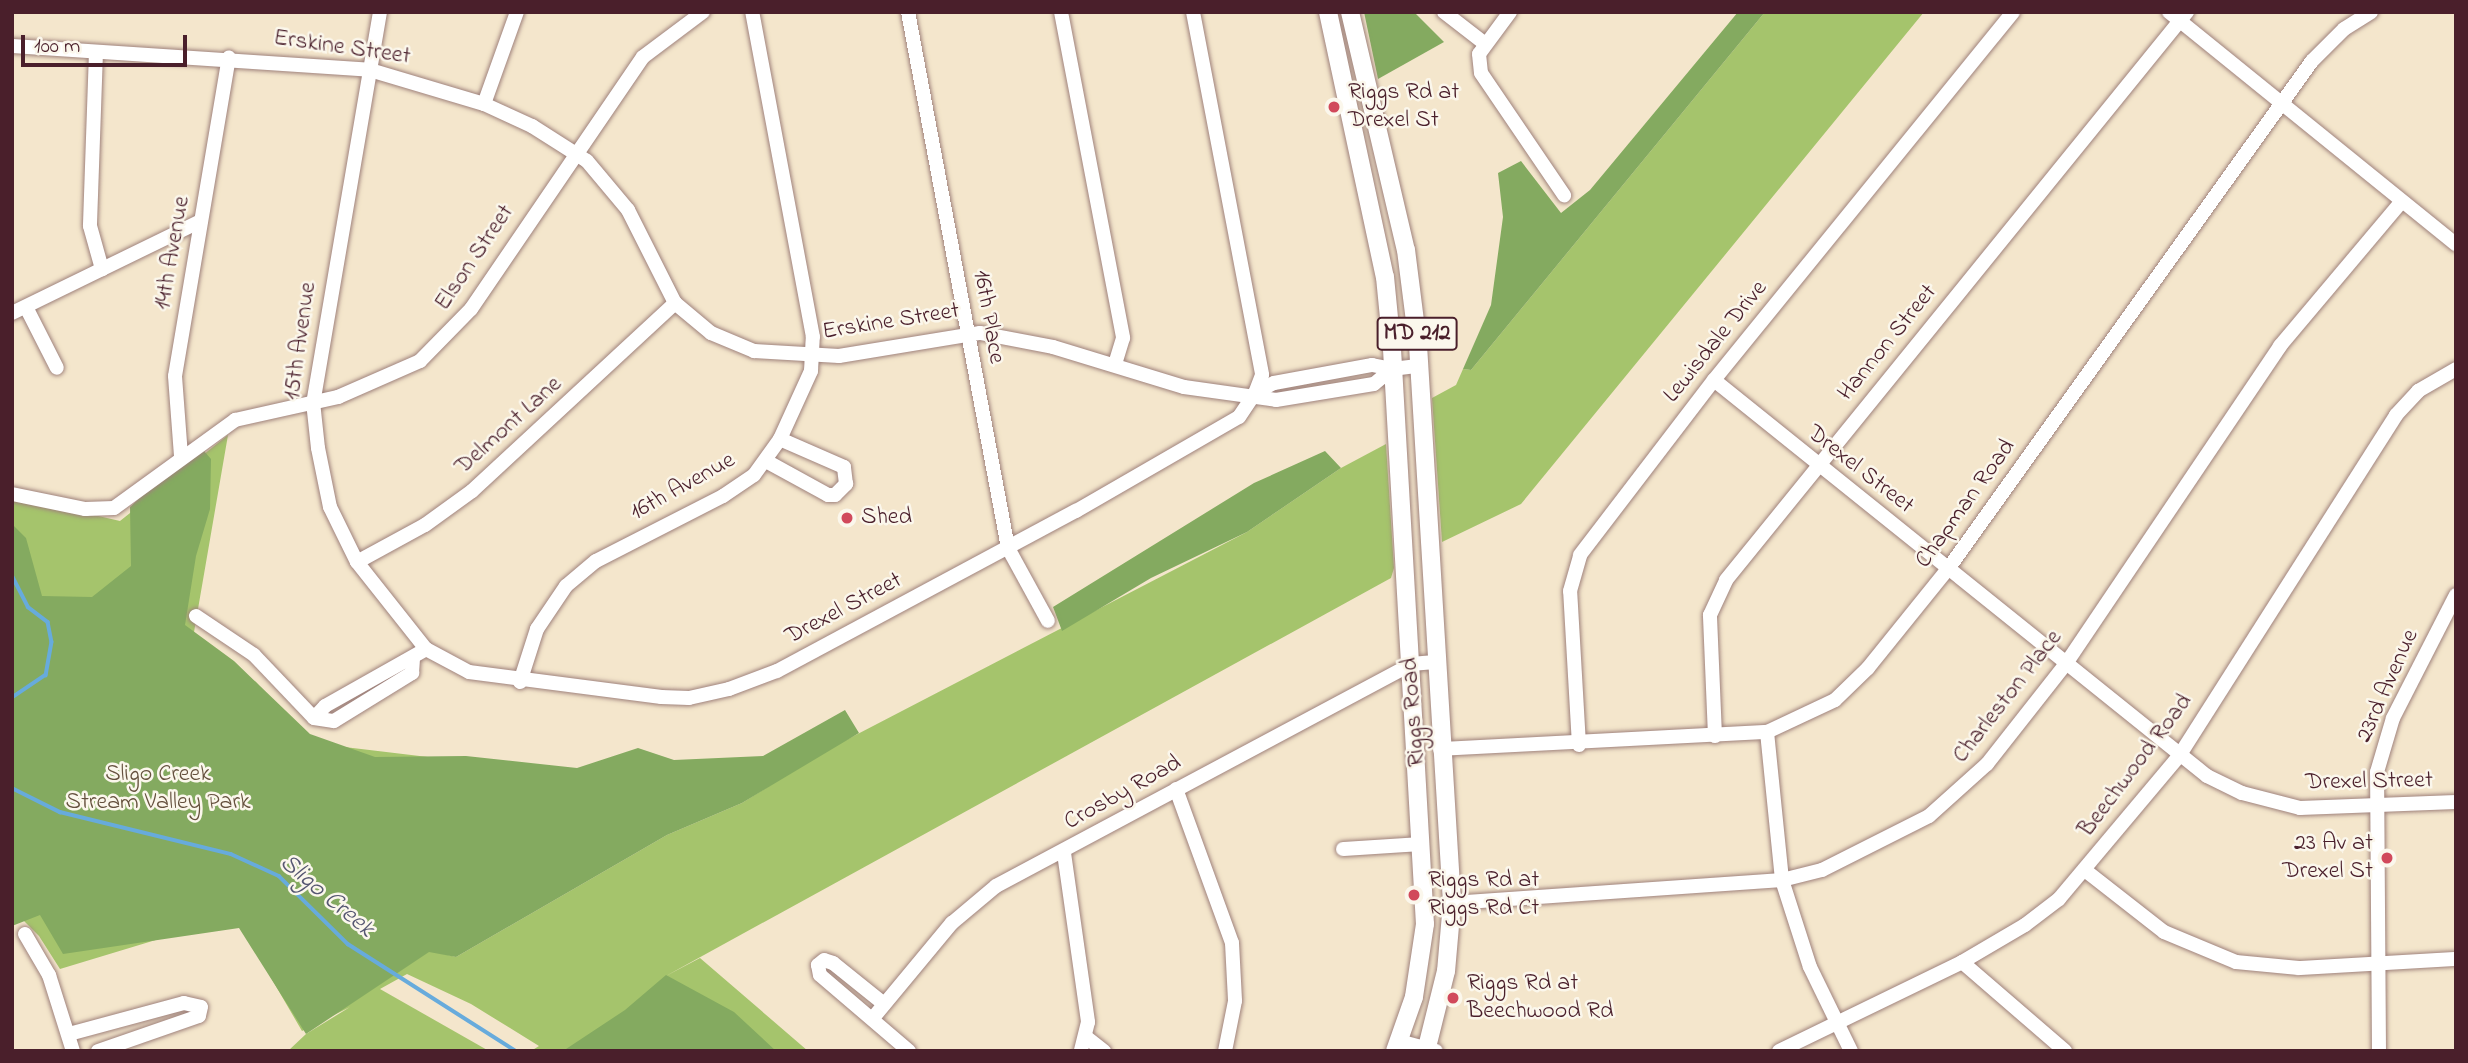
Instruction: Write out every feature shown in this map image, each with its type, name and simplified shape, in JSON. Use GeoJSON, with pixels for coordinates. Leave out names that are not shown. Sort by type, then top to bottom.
{"type":"FeatureCollection","features":[{"type":"Feature","properties":{"kind":"main road","name":"Riggs Road"},"geometry":{"type":"LineString","coordinates":[[1328,12],[1385,277],[1392,369],[1422,844],[1423,947],[1414,997],[1397,1046]]}},
{"type":"Feature","properties":{"kind":"main road","name":"Riggs Road"},"geometry":{"type":"LineString","coordinates":[[1350,12],[1406,250],[1418,366],[1440,749],[1452,903],[1446,971],[1430,1050]]}},
{"type":"Feature","properties":{"kind":"street","name":"15th Avenue"},"geometry":{"type":"LineString","coordinates":[[380,12],[313,402],[325,491],[357,562],[426,649]]}},
{"type":"Feature","properties":{"kind":"street"},"geometry":{"type":"LineString","coordinates":[[484,104],[517,12]]}},
{"type":"Feature","properties":{"kind":"street","name":"Elson Street"},"geometry":{"type":"LineString","coordinates":[[12,494],[85,509],[114,508],[181,456],[235,420],[313,402],[399,373],[446,338],[471,309],[575,152],[643,57],[702,12]]}},
{"type":"Feature","properties":{"kind":"street"},"geometry":{"type":"LineString","coordinates":[[752,12],[813,356]]}},
{"type":"Feature","properties":{"kind":"street","name":"16th Place"},"geometry":{"type":"LineString","coordinates":[[908,12],[1008,548],[1048,621]]}},
{"type":"Feature","properties":{"kind":"street"},"geometry":{"type":"LineString","coordinates":[[1061,12],[1123,338],[1115,365]]}},
{"type":"Feature","properties":{"kind":"street"},"geometry":{"type":"LineString","coordinates":[[1193,12],[1262,375],[1255,393],[1276,400],[1374,384],[1392,369],[1418,366]]}},
{"type":"Feature","properties":{"kind":"street"},"geometry":{"type":"LineString","coordinates":[[1444,12],[1485,43]]}},
{"type":"Feature","properties":{"kind":"street"},"geometry":{"type":"LineString","coordinates":[[1510,12],[1479,54],[1486,83],[1564,195]]}},
{"type":"Feature","properties":{"kind":"street","name":"Lewisdale Drive"},"geometry":{"type":"LineString","coordinates":[[1579,745],[1570,591],[1576,565],[1588,541],[1714,380],[2013,12]]}},
{"type":"Feature","properties":{"kind":"street","name":"Chapman Road"},"geometry":{"type":"LineString","coordinates":[[1440,749],[1579,745],[1767,732],[1815,712],[1850,687],[1948,569],[2320,50],[2371,12]]}},
{"type":"Feature","properties":{"kind":"street"},"geometry":{"type":"LineString","coordinates":[[2179,15],[2282,104],[2456,244]]}},
{"type":"Feature","properties":{"kind":"street","name":"Hannon Street"},"geometry":{"type":"LineString","coordinates":[[1716,736],[1712,606],[1726,580],[2179,15]]}},
{"type":"Feature","properties":{"kind":"street","name":"Erskine Street"},"geometry":{"type":"LineString","coordinates":[[12,46],[229,58],[370,70],[484,104],[575,152],[628,210],[675,303],[694,321],[732,344],[771,354],[839,356],[967,332],[1026,340],[1184,387],[1255,393]]}},
{"type":"Feature","properties":{"kind":"street"},"geometry":{"type":"LineString","coordinates":[[96,52],[90,226],[102,269]]}},
{"type":"Feature","properties":{"kind":"street","name":"14th Avenue"},"geometry":{"type":"LineString","coordinates":[[181,456],[175,376],[229,58]]}},
{"type":"Feature","properties":{"kind":"street","name":"Charleston Place"},"geometry":{"type":"LineString","coordinates":[[1452,903],[1782,880],[1822,870],[1929,816],[1979,773],[2065,665],[2280,346],[2402,201]]}},
{"type":"Feature","properties":{"kind":"street"},"geometry":{"type":"LineString","coordinates":[[57,368],[19,310],[201,220]]}},
{"type":"Feature","properties":{"kind":"street","name":"Delmont Lane"},"geometry":{"type":"LineString","coordinates":[[357,562],[425,525],[472,491],[675,303]]}},
{"type":"Feature","properties":{"kind":"street","name":"16th Avenue"},"geometry":{"type":"LineString","coordinates":[[520,682],[542,620],[578,575],[622,546],[742,485],[766,461],[780,439],[813,356]]}},
{"type":"Feature","properties":{"kind":"street","name":"Beechwood Road"},"geometry":{"type":"LineString","coordinates":[[1779,1051],[1962,962],[2044,912],[2086,871],[2179,756],[2396,415],[2418,391],[2456,369]]}},
{"type":"Feature","properties":{"kind":"street","name":"Drexel Street"},"geometry":{"type":"LineString","coordinates":[[1714,380],[1817,466],[2207,776],[2265,800],[2320,809],[2456,802]]}},
{"type":"Feature","properties":{"kind":"street","name":"Drexel Street"},"geometry":{"type":"LineString","coordinates":[[426,649],[469,672],[520,682],[661,697],[716,693],[777,671],[1008,548],[1239,417],[1255,393]]}},
{"type":"Feature","properties":{"kind":"street"},"geometry":{"type":"LineString","coordinates":[[766,461],[828,495],[835,495],[846,484],[844,467],[780,439]]}},
{"type":"Feature","properties":{"kind":"street","name":"23rd Avenue"},"geometry":{"type":"LineString","coordinates":[[2379,1051],[2375,807],[2385,736],[2454,601]]}},
{"type":"Feature","properties":{"kind":"street"},"geometry":{"type":"LineString","coordinates":[[196,616],[254,655],[314,719],[325,706],[404,660],[413,659],[426,649]]}},
{"type":"Feature","properties":{"kind":"street","name":"Crosby Road"},"geometry":{"type":"LineString","coordinates":[[873,1018],[952,923],[980,898],[1014,875],[1064,853],[1176,789],[1411,664],[1435,662]]}},
{"type":"Feature","properties":{"kind":"street"},"geometry":{"type":"LineString","coordinates":[[1767,732],[1782,880],[1803,949],[1851,1051]]}},
{"type":"Feature","properties":{"kind":"street"},"geometry":{"type":"LineString","coordinates":[[1176,789],[1232,943],[1235,1001],[1225,1051]]}},
{"type":"Feature","properties":{"kind":"street"},"geometry":{"type":"LineString","coordinates":[[1343,849],[1422,844]]}},
{"type":"Feature","properties":{"kind":"street"},"geometry":{"type":"LineString","coordinates":[[1064,853],[1086,998],[1083,1044],[1104,1051]]}},
{"type":"Feature","properties":{"kind":"street"},"geometry":{"type":"LineString","coordinates":[[2086,871],[2164,932],[2214,956],[2278,969],[2456,959]]}},
{"type":"Feature","properties":{"kind":"street"},"geometry":{"type":"LineString","coordinates":[[25,934],[50,975],[74,1051]]}},
{"type":"Feature","properties":{"kind":"street"},"geometry":{"type":"LineString","coordinates":[[884,1004],[833,962],[820,961],[820,975],[908,1051]]}},
{"type":"Feature","properties":{"kind":"street"},"geometry":{"type":"LineString","coordinates":[[1962,962],[2065,1051]]}},
{"type":"Feature","properties":{"kind":"street"},"geometry":{"type":"LineString","coordinates":[[69,1034],[184,1003],[201,1007],[199,1016],[98,1051]]}},
{"type":"Feature","properties":{"kind":"street"},"geometry":{"type":"LineString","coordinates":[[1397,1046],[1430,1050]]}},
{"type":"Feature","properties":{"kind":"green space"},"geometry":{"type":"Polygon","coordinates":[[[1364,12],[1414,12],[1444,42],[1378,79],[1364,12]]]}},
{"type":"Feature","properties":{"kind":"green space"},"geometry":{"type":"Polygon","coordinates":[[[1738,12],[1765,12],[1471,370],[1463,369],[1491,305],[1503,217],[1498,173],[1521,161],[1561,213],[1590,190],[1738,12]]]}},
{"type":"Feature","properties":{"kind":"green space"},"geometry":{"type":"Polygon","coordinates":[[[1765,12],[1924,12],[1521,504],[1442,542],[1432,398],[1456,385],[1463,369],[1471,370],[1765,12]]]}},
{"type":"Feature","properties":{"kind":"green space"},"geometry":{"type":"Polygon","coordinates":[[[228,435],[193,638],[256,682],[311,743],[737,794],[444,954],[456,957],[667,835],[742,803],[823,752],[1247,532],[1341,468],[1386,444],[1394,568],[1391,578],[664,977],[700,958],[808,1051],[531,1051],[539,1046],[471,1004],[407,974],[380,989],[489,1051],[288,1051],[306,1034],[350,1007],[302,1031],[235,916],[60,969],[39,936],[13,910],[12,496],[120,521],[228,435]]]}},
{"type":"Feature","properties":{"kind":"green space","name":"Sligo Creek Stream Valley Park"},"geometry":{"type":"Polygon","coordinates":[[[198,444],[211,459],[210,509],[196,556],[185,625],[234,661],[310,734],[375,757],[466,756],[577,768],[638,748],[674,760],[763,756],[845,710],[859,733],[742,803],[667,835],[456,957],[429,952],[306,1034],[239,928],[63,954],[40,915],[12,926],[12,524],[26,538],[42,596],[92,597],[131,566],[130,507],[198,444]]]}},
{"type":"Feature","properties":{"kind":"green space"},"geometry":{"type":"Polygon","coordinates":[[[1325,451],[1341,468],[1247,532],[1151,578],[1062,631],[1053,607],[1254,483],[1325,451]]]}},
{"type":"Feature","properties":{"kind":"green space"},"geometry":{"type":"Polygon","coordinates":[[[666,975],[734,1012],[776,1051],[563,1051],[625,1010],[666,975]]]}},
{"type":"Feature","properties":{"kind":"waterway","name":"Sligo Creek"},"geometry":{"type":"LineString","coordinates":[[12,575],[28,607],[48,622],[52,642],[46,675],[12,698]]}},
{"type":"Feature","properties":{"kind":"waterway","name":"Sligo Creek"},"geometry":{"type":"LineString","coordinates":[[12,788],[60,812],[231,854],[279,876],[348,944],[516,1051]]}},
{"type":"Feature","properties":{"kind":"place","name":"Riggs Rd at Drexel St"},"geometry":{"type":"Point","coordinates":[1334,107]}},
{"type":"Feature","properties":{"kind":"place","name":"Shed"},"geometry":{"type":"Point","coordinates":[847,518]}},
{"type":"Feature","properties":{"kind":"place","name":"23 Av at Drexel St"},"geometry":{"type":"Point","coordinates":[2387,858]}},
{"type":"Feature","properties":{"kind":"place","name":"Riggs Rd at Riggs Rd Ct"},"geometry":{"type":"Point","coordinates":[1414,895]}},
{"type":"Feature","properties":{"kind":"place","name":"Riggs Rd at Beechwood Rd"},"geometry":{"type":"Point","coordinates":[1453,998]}}]}
